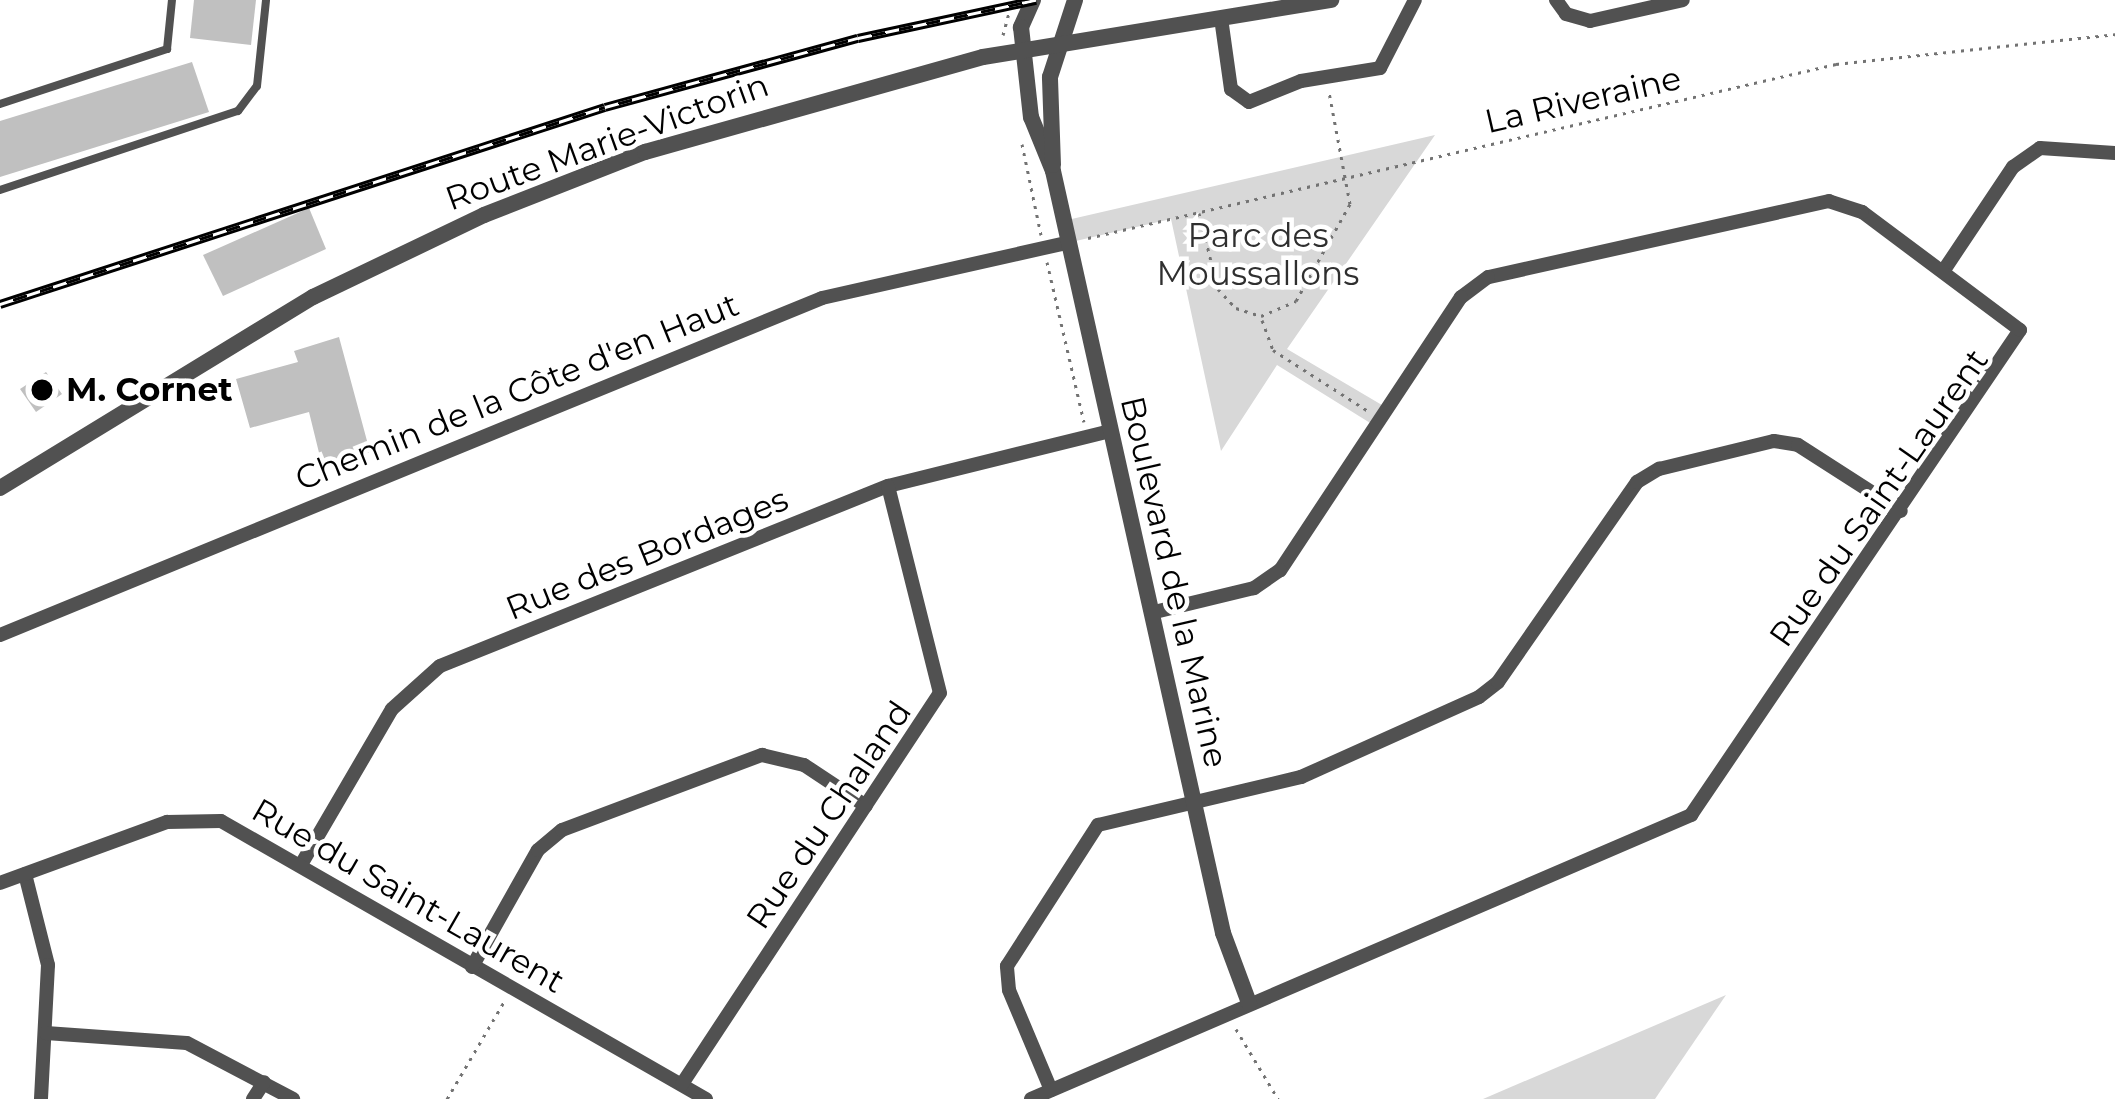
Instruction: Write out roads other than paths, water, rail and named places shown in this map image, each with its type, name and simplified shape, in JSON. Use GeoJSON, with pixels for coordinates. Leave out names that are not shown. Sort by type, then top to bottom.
{"type":"FeatureCollection","features":[{"type":"Feature","properties":{"kind":"street","name":"Boulevard de la Marine"},"geometry":{"type":"LineString","coordinates":[[1033,0],[1021,49],[1031,117],[1053,172],[1223,933],[1249,1003]]}},
{"type":"Feature","properties":{"kind":"street","name":"Boulevard de la Marine"},"geometry":{"type":"LineString","coordinates":[[1053,172],[1056,44],[1075,0]]}},
{"type":"Feature","properties":{"kind":"street","name":"Route Marie-Victorin"},"geometry":{"type":"LineString","coordinates":[[0,488],[230,342],[484,214],[722,126],[1021,49],[1331,0]]}},
{"type":"Feature","properties":{"kind":"street"},"geometry":{"type":"LineString","coordinates":[[1221,18],[1238,100],[1380,68],[1415,0]]}},
{"type":"Feature","properties":{"kind":"street"},"geometry":{"type":"LineString","coordinates":[[1556,0],[1566,14],[1590,21],[1683,0]]}},
{"type":"Feature","properties":{"kind":"street"},"geometry":{"type":"LineString","coordinates":[[1944,270],[2026,158],[2078,146],[2115,153]]}},
{"type":"Feature","properties":{"kind":"street","name":"Rue du Saint-Laurent"},"geometry":{"type":"LineString","coordinates":[[1031,1099],[1691,815],[2020,330],[1862,212],[1829,201],[1488,277],[1461,297],[1268,582],[1151,613]]}},
{"type":"Feature","properties":{"kind":"street","name":"Chemin de la Côte d'en Haut"},"geometry":{"type":"LineString","coordinates":[[0,635],[822,298],[1067,243]]}},
{"type":"Feature","properties":{"kind":"street","name":"Rue des Bordages"},"geometry":{"type":"LineString","coordinates":[[302,863],[392,709],[425,675],[888,486],[1110,431]]}},
{"type":"Feature","properties":{"kind":"street"},"geometry":{"type":"LineString","coordinates":[[1052,1090],[1009,990],[1013,947],[1091,830],[1301,777],[1479,697],[1498,682],[1637,482],[1659,469],[1774,441],[1798,445],[1901,511]]}},
{"type":"Feature","properties":{"kind":"street","name":"Rue du Chaland"},"geometry":{"type":"LineString","coordinates":[[682,1084],[940,693],[888,486]]}},
{"type":"Feature","properties":{"kind":"street"},"geometry":{"type":"LineString","coordinates":[[472,967],[538,850],[562,830],[762,755],[804,765],[866,806]]}},
{"type":"Feature","properties":{"kind":"street","name":"Rue du Saint-Laurent"},"geometry":{"type":"LineString","coordinates":[[0,883],[194,817],[247,831],[472,967],[706,1099]]}},
{"type":"Feature","properties":{"kind":"street"},"geometry":{"type":"LineString","coordinates":[[25,874],[46,938],[41,1099]]}},
{"type":"Feature","properties":{"kind":"street"},"geometry":{"type":"LineString","coordinates":[[46,1033],[187,1043],[293,1099]]}},
{"type":"Feature","properties":{"kind":"street"},"geometry":{"type":"LineString","coordinates":[[254,1099],[264,1082]]}},
{"type":"Feature","properties":{"kind":"lane"},"geometry":{"type":"LineString","coordinates":[[0,104],[167,49],[172,0]]}},
{"type":"Feature","properties":{"kind":"lane"},"geometry":{"type":"LineString","coordinates":[[0,190],[238,110],[257,86],[266,0]]}},
{"type":"Feature","properties":{"kind":"railway"},"geometry":{"type":"LineString","coordinates":[[0,304],[605,107],[858,38],[1036,0]]}},
{"type":"Feature","properties":{"kind":"place","name":"M. Cornet"},"geometry":{"type":"Point","coordinates":[42,390]}},
{"type":"Feature","properties":{"kind":"park label","name":"Parc des Moussallons"},"geometry":{"type":"Point","coordinates":[1258,255]}}]}
